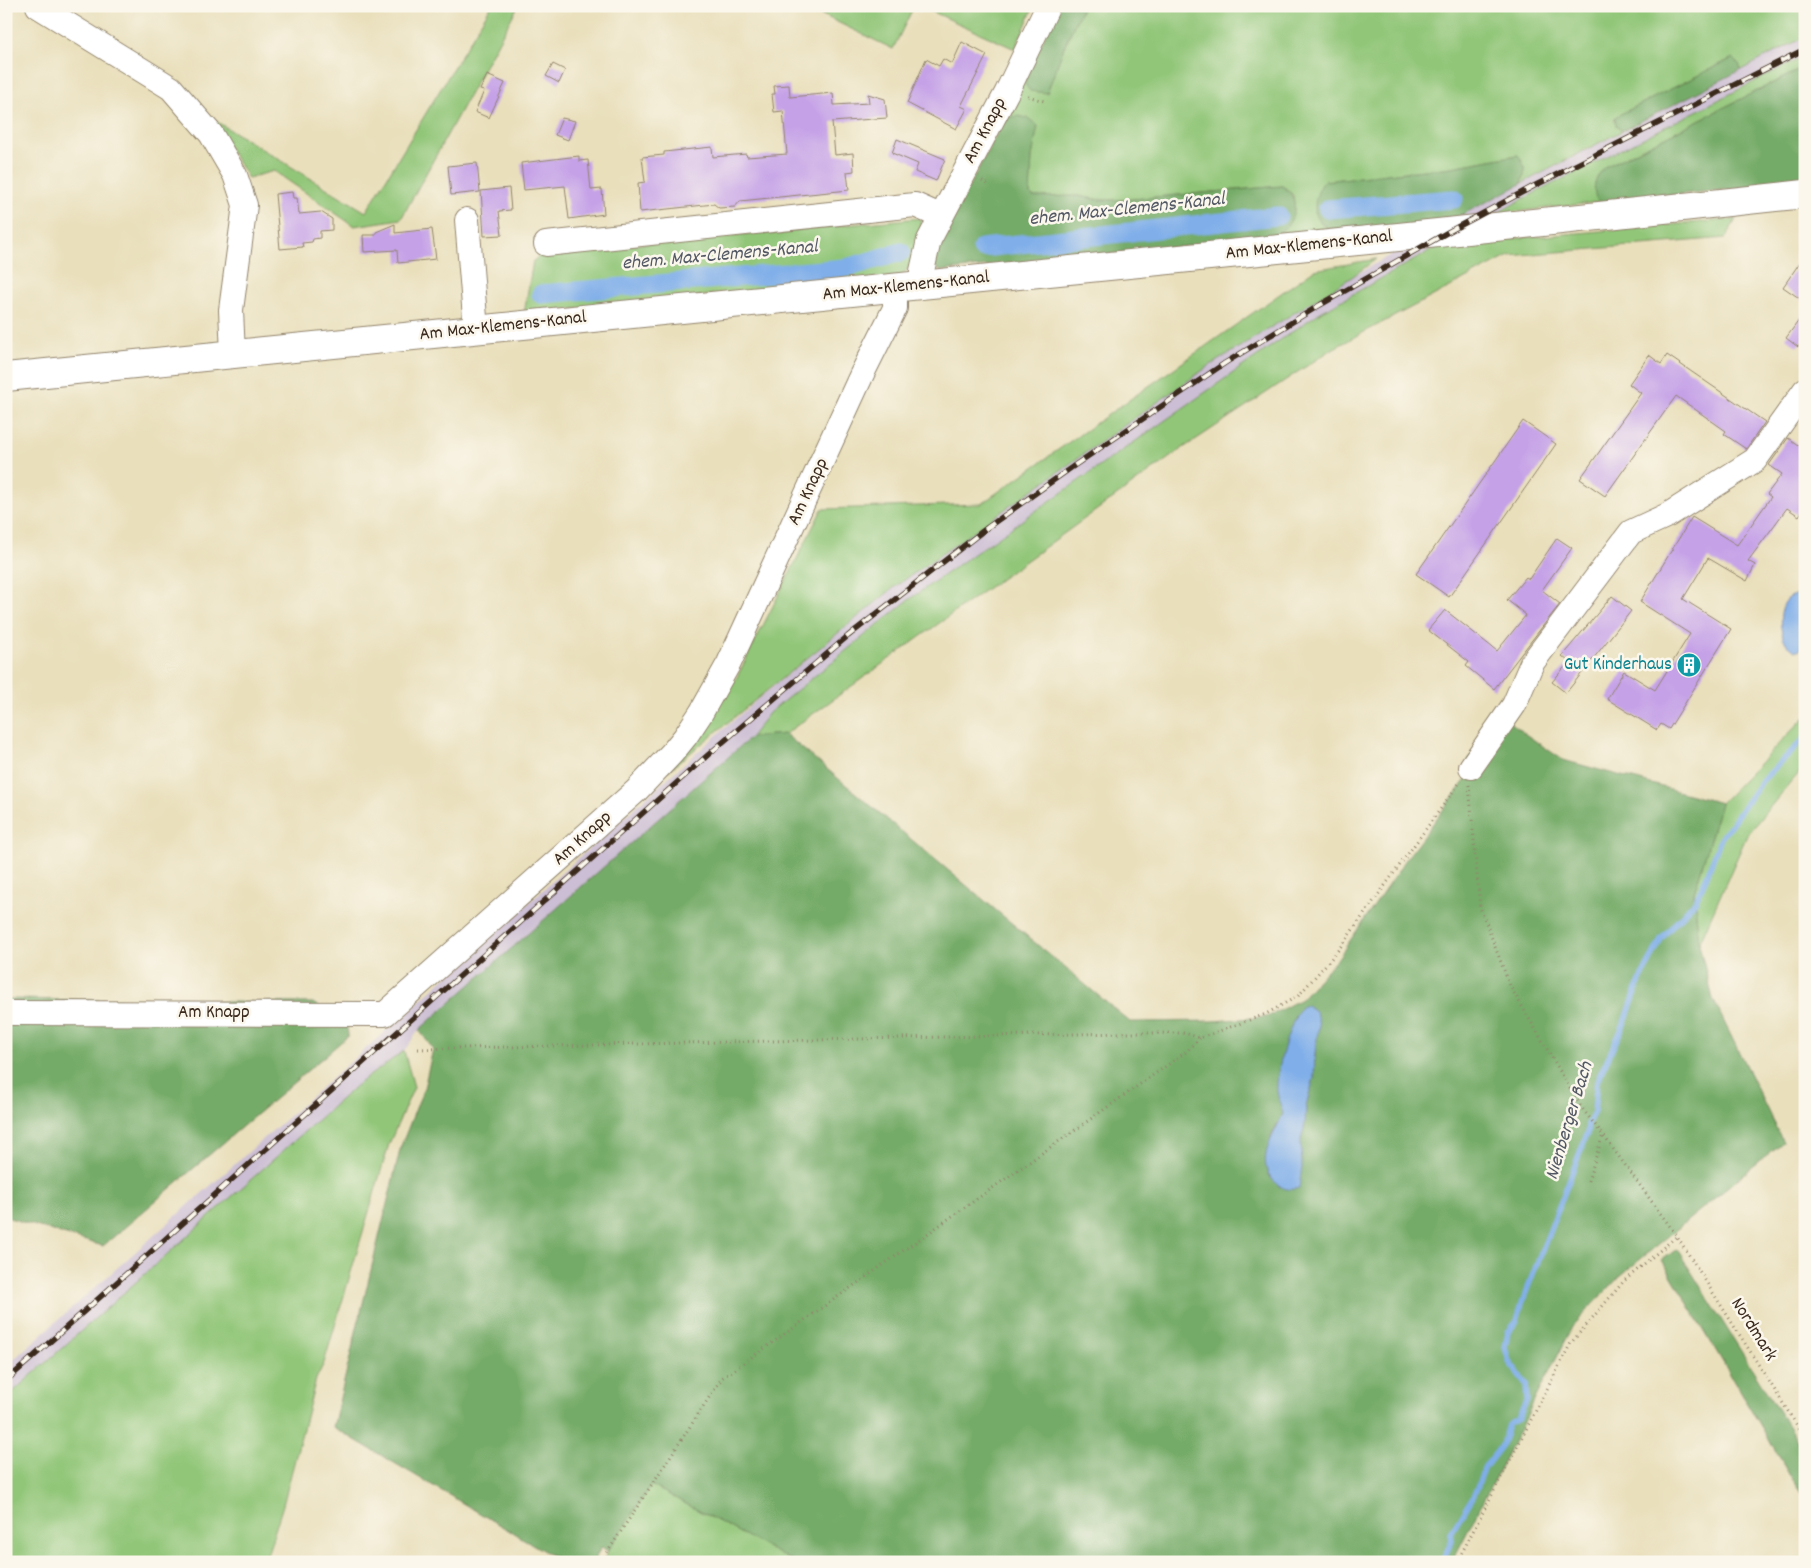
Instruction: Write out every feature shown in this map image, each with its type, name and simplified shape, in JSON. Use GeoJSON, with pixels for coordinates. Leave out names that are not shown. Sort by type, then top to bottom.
{"type":"FeatureCollection","features":[{"type":"Feature","properties":{"kind":"main road","name":"Am Max-Klemens-Kanal"},"geometry":{"type":"LineString","coordinates":[[6,376],[233,354],[476,324],[895,288],[1805,194]]}},
{"type":"Feature","properties":{"kind":"street"},"geometry":{"type":"LineString","coordinates":[[38,6],[171,88],[211,134],[235,175],[245,205],[231,310],[233,354]]}},
{"type":"Feature","properties":{"kind":"street","name":"Am Knapp"},"geometry":{"type":"LineString","coordinates":[[923,285],[922,270],[928,240],[1007,92],[1048,6]]}},
{"type":"Feature","properties":{"kind":"street"},"geometry":{"type":"LineString","coordinates":[[546,244],[915,205],[940,216]]}},
{"type":"Feature","properties":{"kind":"street"},"geometry":{"type":"LineString","coordinates":[[467,220],[476,324]]}},
{"type":"Feature","properties":{"kind":"street","name":"Am Knapp"},"geometry":{"type":"LineString","coordinates":[[6,1013],[385,1014],[636,792],[685,737],[729,663],[765,588],[862,374],[895,308],[895,288]]}},
{"type":"Feature","properties":{"kind":"street"},"geometry":{"type":"LineString","coordinates":[[1470,767],[1514,705],[1532,663],[1632,532],[1668,515],[1755,460],[1805,390]]}},
{"type":"Feature","properties":{"kind":"path"},"geometry":{"type":"LineString","coordinates":[[603,1562],[608,1551],[722,1378],[1186,1052],[1200,1038],[1266,1014],[1298,996],[1336,953],[1470,767]]}},
{"type":"Feature","properties":{"kind":"path","name":"Nordmark"},"geometry":{"type":"LineString","coordinates":[[1470,767],[1469,791],[1480,907],[1510,986],[1581,1107],[1600,1130],[1677,1236],[1805,1438]]}},
{"type":"Feature","properties":{"kind":"path"},"geometry":{"type":"LineString","coordinates":[[418,1049],[1184,1032],[1200,1038]]}},
{"type":"Feature","properties":{"kind":"path"},"geometry":{"type":"LineString","coordinates":[[1588,1181],[1603,1135]]}},
{"type":"Feature","properties":{"kind":"path"},"geometry":{"type":"LineString","coordinates":[[1457,1562],[1571,1343],[1624,1281],[1677,1236]]}},
{"type":"Feature","properties":{"kind":"shaded area"},"geometry":{"type":"Polygon","coordinates":[[[1805,37],[1805,56],[1500,211],[1319,313],[769,713],[751,737],[419,1030],[404,1051],[358,1084],[6,1398],[6,1366],[379,1037],[660,785],[757,700],[896,586],[1209,366],[1352,277],[1446,223],[1805,37]]]}},
{"type":"Feature","properties":{"kind":"green space"},"geometry":{"type":"Polygon","coordinates":[[[491,6],[518,6],[401,219],[354,226],[274,171],[248,178],[209,117],[366,212],[491,6]]]}},
{"type":"Feature","properties":{"kind":"green space"},"geometry":{"type":"Polygon","coordinates":[[[804,6],[914,6],[893,49],[804,6]]]}},
{"type":"Feature","properties":{"kind":"green space"},"geometry":{"type":"Polygon","coordinates":[[[920,6],[1034,6],[1015,49],[920,6]]]}},
{"type":"Feature","properties":{"kind":"green space"},"geometry":{"type":"Polygon","coordinates":[[[1058,6],[1083,6],[1064,47],[1047,93],[1030,91],[1025,81],[1058,6]]]}},
{"type":"Feature","properties":{"kind":"green space"},"geometry":{"type":"Polygon","coordinates":[[[1083,6],[1805,6],[1805,37],[1741,70],[1739,64],[1733,58],[1615,117],[1616,125],[1622,131],[1521,184],[1523,179],[1518,155],[1452,167],[1324,181],[1315,212],[1322,225],[1335,231],[1258,239],[1275,234],[1291,220],[1294,205],[1293,195],[1282,186],[1122,200],[1100,200],[1078,196],[1033,197],[1030,194],[1032,156],[1037,129],[1002,124],[1026,76],[1047,92],[1064,47],[1083,6]]]}},
{"type":"Feature","properties":{"kind":"green space"},"geometry":{"type":"Polygon","coordinates":[[[1805,56],[1805,67],[1605,167],[1600,202],[1496,214],[1517,202],[1805,56]]]}},
{"type":"Feature","properties":{"kind":"green space"},"geometry":{"type":"Polygon","coordinates":[[[1733,58],[1739,64],[1741,70],[1622,131],[1616,126],[1615,117],[1733,58]]]}},
{"type":"Feature","properties":{"kind":"green space"},"geometry":{"type":"Polygon","coordinates":[[[1805,67],[1805,182],[1600,202],[1596,198],[1594,189],[1596,181],[1605,167],[1805,67]]]}},
{"type":"Feature","properties":{"kind":"green space"},"geometry":{"type":"Polygon","coordinates":[[[1010,117],[1028,118],[1038,126],[1032,156],[1030,194],[1033,197],[1078,196],[1100,200],[1122,200],[1282,186],[1292,195],[1294,202],[1293,215],[1286,227],[1281,231],[1258,239],[941,271],[937,269],[932,257],[1002,124],[1010,117]]]}},
{"type":"Feature","properties":{"kind":"green space"},"geometry":{"type":"Polygon","coordinates":[[[1518,155],[1523,162],[1524,170],[1521,184],[1446,223],[1335,231],[1327,227],[1317,217],[1315,203],[1324,181],[1452,167],[1518,155]]]}},
{"type":"Feature","properties":{"kind":"green space"},"geometry":{"type":"Polygon","coordinates":[[[920,218],[922,242],[914,262],[901,276],[524,314],[533,261],[544,253],[920,218]]]}},
{"type":"Feature","properties":{"kind":"green space"},"geometry":{"type":"Polygon","coordinates":[[[1736,219],[1726,238],[1509,256],[1334,348],[1183,448],[785,734],[751,737],[769,713],[911,598],[1319,313],[1441,245],[1736,219]]]}},
{"type":"Feature","properties":{"kind":"green space"},"geometry":{"type":"Polygon","coordinates":[[[1376,259],[1352,277],[1209,366],[896,586],[668,771],[737,677],[822,509],[981,504],[1314,270],[1376,259]]]}},
{"type":"Feature","properties":{"kind":"green space"},"geometry":{"type":"Polygon","coordinates":[[[1498,711],[1521,731],[1563,760],[1721,803],[1694,893],[1699,944],[1713,999],[1783,1142],[1620,1276],[1572,1327],[1452,1562],[794,1562],[651,1485],[608,1551],[601,1547],[594,1562],[555,1562],[556,1558],[333,1427],[401,1146],[424,1088],[433,1049],[419,1030],[751,737],[785,734],[1130,1022],[1212,1021],[1267,1017],[1301,999],[1338,958],[1409,855],[1467,778],[1468,761],[1498,711]],[[1295,1016],[1279,1076],[1280,1101],[1283,1114],[1271,1136],[1268,1175],[1280,1187],[1301,1140],[1305,1124],[1306,1106],[1314,1078],[1315,1053],[1295,1016]]]}},
{"type":"Feature","properties":{"kind":"green space"},"geometry":{"type":"Polygon","coordinates":[[[1805,717],[1805,766],[1748,833],[1699,944],[1694,893],[1721,803],[1805,717]]]}},
{"type":"Feature","properties":{"kind":"green space"},"geometry":{"type":"Polygon","coordinates":[[[6,999],[313,1003],[347,1025],[348,1036],[103,1246],[6,1217],[6,999]]]}},
{"type":"Feature","properties":{"kind":"green space"},"geometry":{"type":"Polygon","coordinates":[[[404,1051],[414,1087],[389,1144],[324,1363],[316,1379],[283,1505],[265,1562],[6,1562],[6,1398],[358,1084],[404,1051]]]}},
{"type":"Feature","properties":{"kind":"green space"},"geometry":{"type":"Polygon","coordinates":[[[1677,1249],[1805,1453],[1805,1500],[1662,1260],[1677,1249]]]}},
{"type":"Feature","properties":{"kind":"green space"},"geometry":{"type":"Polygon","coordinates":[[[651,1485],[794,1562],[603,1562],[608,1551],[651,1485]]]}},
{"type":"Feature","properties":{"kind":"water"},"geometry":{"type":"Polygon","coordinates":[[[1802,594],[1805,597],[1805,647],[1795,651],[1787,644],[1784,638],[1780,619],[1786,601],[1794,595],[1802,594]]]}},
{"type":"Feature","properties":{"kind":"water"},"geometry":{"type":"Polygon","coordinates":[[[1307,1005],[1316,1012],[1319,1025],[1314,1078],[1306,1106],[1305,1124],[1301,1140],[1302,1167],[1299,1188],[1288,1189],[1277,1184],[1268,1173],[1266,1157],[1271,1139],[1283,1114],[1277,1091],[1277,1082],[1284,1048],[1296,1015],[1301,1007],[1307,1005]]]}},
{"type":"Feature","properties":{"kind":"building"},"geometry":{"type":"Polygon","coordinates":[[[962,42],[987,55],[961,106],[967,109],[956,129],[907,103],[926,59],[939,66],[943,59],[952,64],[962,42]]]}},
{"type":"Feature","properties":{"kind":"building"},"geometry":{"type":"Polygon","coordinates":[[[553,64],[565,70],[559,83],[546,76],[553,64]]]}},
{"type":"Feature","properties":{"kind":"building"},"geometry":{"type":"Polygon","coordinates":[[[487,75],[505,83],[489,118],[475,112],[484,91],[480,90],[487,75]]]}},
{"type":"Feature","properties":{"kind":"building"},"geometry":{"type":"Polygon","coordinates":[[[789,85],[790,97],[833,93],[834,105],[869,103],[868,94],[885,99],[887,118],[832,122],[835,155],[853,153],[854,171],[847,172],[849,190],[740,201],[735,207],[719,208],[714,204],[640,212],[638,183],[645,182],[642,157],[664,155],[664,152],[712,147],[713,157],[746,154],[747,157],[787,154],[783,111],[774,112],[772,94],[775,94],[774,86],[789,85]]]}},
{"type":"Feature","properties":{"kind":"building"},"geometry":{"type":"Polygon","coordinates":[[[562,118],[575,121],[568,140],[555,135],[562,118]]]}},
{"type":"Feature","properties":{"kind":"building"},"geometry":{"type":"Polygon","coordinates":[[[897,139],[945,159],[936,181],[915,172],[918,164],[892,153],[897,139]]]}},
{"type":"Feature","properties":{"kind":"building"},"geometry":{"type":"Polygon","coordinates":[[[579,156],[579,161],[588,160],[591,190],[602,189],[604,214],[569,219],[565,186],[524,190],[521,163],[579,156]]]}},
{"type":"Feature","properties":{"kind":"building"},"geometry":{"type":"Polygon","coordinates":[[[477,163],[480,192],[451,195],[448,166],[477,163]]]}},
{"type":"Feature","properties":{"kind":"building"},"geometry":{"type":"Polygon","coordinates":[[[509,188],[511,210],[499,211],[502,235],[484,236],[481,191],[509,188]]]}},
{"type":"Feature","properties":{"kind":"building"},"geometry":{"type":"Polygon","coordinates":[[[292,192],[293,198],[297,198],[299,214],[321,212],[332,219],[332,230],[320,231],[320,238],[313,239],[312,242],[302,243],[303,247],[280,249],[275,194],[292,192]]]}},
{"type":"Feature","properties":{"kind":"building"},"geometry":{"type":"Polygon","coordinates":[[[395,224],[395,233],[432,229],[436,259],[398,263],[397,250],[364,252],[363,235],[376,235],[376,232],[395,224]]]}},
{"type":"Feature","properties":{"kind":"building"},"geometry":{"type":"Polygon","coordinates":[[[1805,255],[1805,302],[1783,287],[1805,255]]]}},
{"type":"Feature","properties":{"kind":"building"},"geometry":{"type":"Polygon","coordinates":[[[1805,312],[1805,338],[1798,347],[1786,338],[1805,312]]]}},
{"type":"Feature","properties":{"kind":"building"},"geometry":{"type":"Polygon","coordinates":[[[1649,355],[1661,364],[1667,355],[1765,422],[1746,449],[1724,434],[1726,431],[1676,396],[1605,496],[1580,479],[1641,393],[1629,384],[1649,355]]]}},
{"type":"Feature","properties":{"kind":"building"},"geometry":{"type":"Polygon","coordinates":[[[1523,421],[1556,444],[1449,597],[1416,574],[1523,421]]]}},
{"type":"Feature","properties":{"kind":"building"},"geometry":{"type":"Polygon","coordinates":[[[1788,438],[1805,450],[1805,507],[1799,516],[1787,508],[1748,561],[1755,565],[1747,581],[1708,558],[1683,599],[1731,629],[1669,729],[1661,724],[1657,730],[1607,699],[1624,671],[1655,690],[1690,634],[1640,602],[1692,517],[1737,545],[1771,497],[1767,494],[1782,474],[1769,465],[1788,438]]]}},
{"type":"Feature","properties":{"kind":"building"},"geometry":{"type":"Polygon","coordinates":[[[1557,538],[1572,548],[1542,590],[1560,604],[1494,689],[1466,666],[1469,662],[1428,630],[1445,610],[1497,651],[1526,615],[1507,600],[1526,577],[1529,579],[1557,538]]]}},
{"type":"Feature","properties":{"kind":"building"},"geometry":{"type":"Polygon","coordinates":[[[1612,596],[1631,611],[1566,693],[1552,682],[1569,662],[1562,656],[1612,596]]]}},
{"type":"Feature","properties":{"kind":"waterway","name":"ehem. Max-Clemens-Kanal"},"geometry":{"type":"LineString","coordinates":[[1328,209],[1454,199]]}},
{"type":"Feature","properties":{"kind":"waterway","name":"ehem. Max-Clemens-Kanal"},"geometry":{"type":"LineString","coordinates":[[982,248],[1278,216]]}},
{"type":"Feature","properties":{"kind":"waterway","name":"ehem. Max-Clemens-Kanal"},"geometry":{"type":"LineString","coordinates":[[541,294],[846,268],[901,252]]}},
{"type":"Feature","properties":{"kind":"waterway","name":"Nienberger Bach"},"geometry":{"type":"LineString","coordinates":[[1442,1562],[1452,1540],[1451,1533],[1474,1495],[1485,1467],[1502,1445],[1508,1425],[1518,1419],[1527,1400],[1526,1384],[1509,1362],[1505,1347],[1508,1332],[1517,1321],[1523,1300],[1587,1134],[1588,1123],[1594,1112],[1597,1081],[1625,1022],[1639,983],[1661,939],[1696,900],[1720,840],[1761,782],[1805,738]]}},
{"type":"Feature","properties":{"kind":"railway"},"geometry":{"type":"LineString","coordinates":[[6,1381],[709,754],[848,636],[988,527],[1225,363],[1320,305],[1448,232],[1534,186],[1805,49]]}},
{"type":"Feature","properties":{"kind":"place","name":"Gut Kinderhaus"},"geometry":{"type":"Point","coordinates":[1689,665]}}]}
